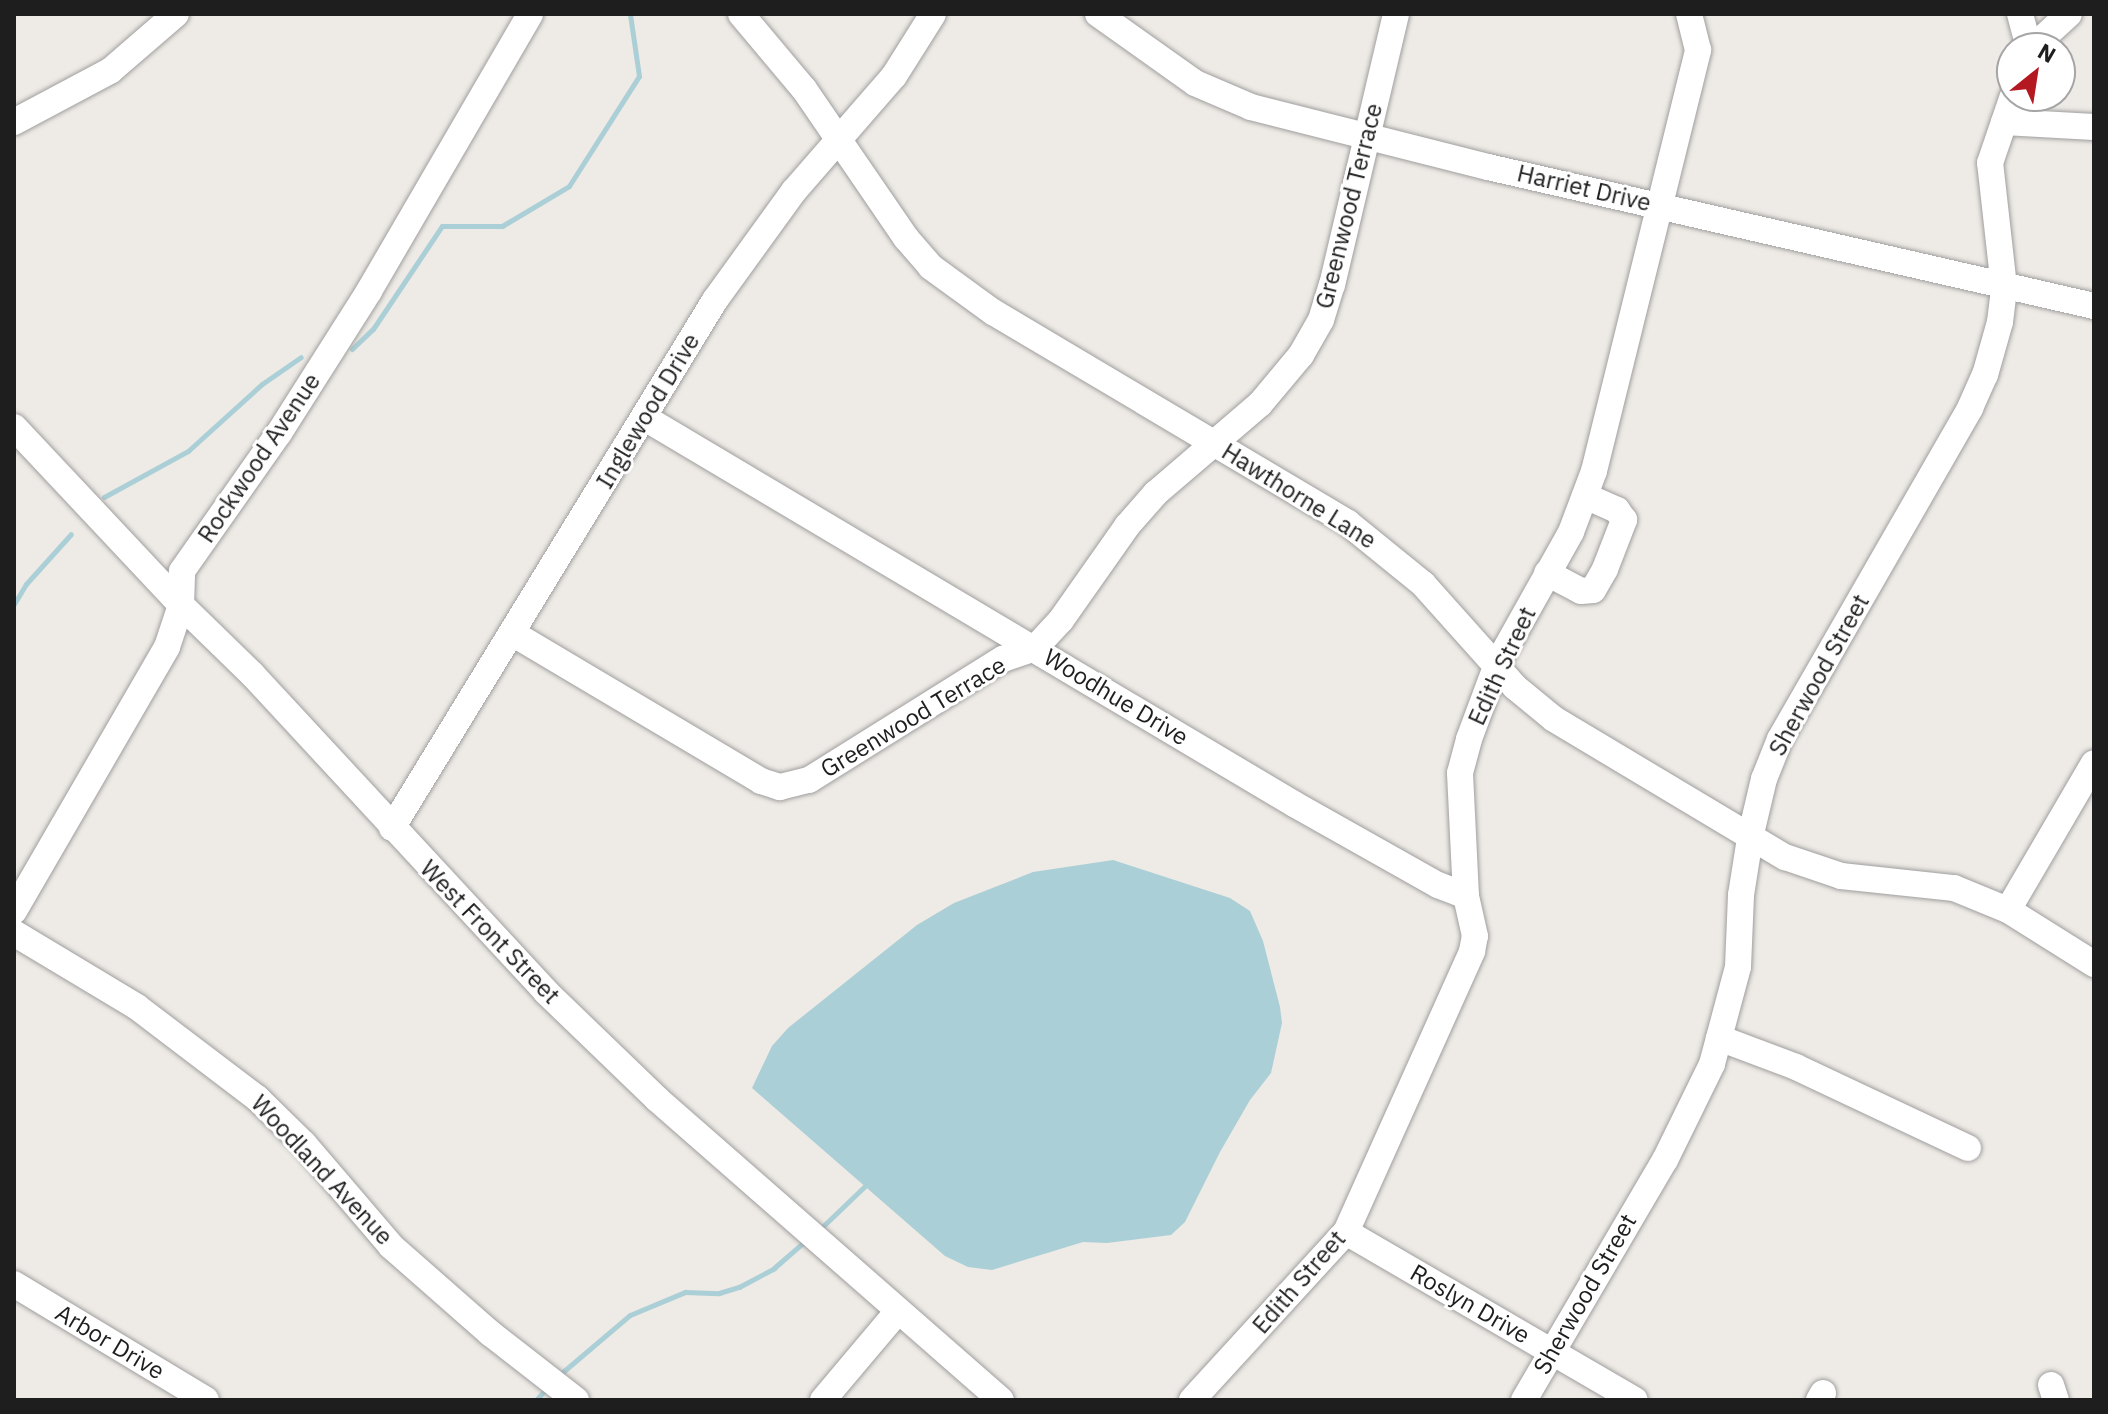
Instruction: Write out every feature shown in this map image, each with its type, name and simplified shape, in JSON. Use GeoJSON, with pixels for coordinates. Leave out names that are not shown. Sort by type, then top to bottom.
{"type":"FeatureCollection","features":[{"type":"Feature","properties":{"kind":"street","name":"Rockwood Avenue"},"geometry":{"type":"LineString","coordinates":[[14,911],[167,647],[181,605],[182,571],[279,433],[369,291],[530,14]]}},
{"type":"Feature","properties":{"kind":"street","name":"Hawthorne Lane"},"geometry":{"type":"LineString","coordinates":[[741,14],[804,89],[906,238],[955,287],[1348,523],[1389,553],[1497,664],[1515,687],[1563,726],[1785,857],[1841,876],[1954,888],[2008,910],[2094,964]]}},
{"type":"Feature","properties":{"kind":"street","name":"Inglewood Drive"},"geometry":{"type":"LineString","coordinates":[[392,828],[753,244],[894,76],[933,14]]}},
{"type":"Feature","properties":{"kind":"street","name":"Harriet Drive"},"geometry":{"type":"LineString","coordinates":[[1098,14],[1162,62],[1221,95],[1251,107],[1366,138],[2094,306]]}},
{"type":"Feature","properties":{"kind":"street","name":"Greenwood Terrace"},"geometry":{"type":"LineString","coordinates":[[512,633],[761,781],[780,787],[809,780],[1003,659],[1035,648],[1061,620],[1127,526],[1156,493],[1281,383],[1321,320],[1396,14]]}},
{"type":"Feature","properties":{"kind":"street","name":"Edith Street"},"geometry":{"type":"LineString","coordinates":[[1192,1400],[1346,1232],[1472,951],[1474,923],[1466,896],[1460,773],[1469,739],[1497,664],[1571,532],[1585,496],[1616,390],[1698,50],[1689,14]]}},
{"type":"Feature","properties":{"kind":"street"},"geometry":{"type":"LineString","coordinates":[[2048,32],[2069,14]]}},
{"type":"Feature","properties":{"kind":"street"},"geometry":{"type":"LineString","coordinates":[[14,122],[77,92],[110,71],[171,16]]}},
{"type":"Feature","properties":{"kind":"street","name":"Sherwood Street"},"geometry":{"type":"LineString","coordinates":[[1524,1400],[1665,1160],[1712,1064],[1738,967],[1741,895],[1750,838],[1764,779],[1780,739],[1970,408],[1992,354],[2004,287],[1990,163],[2007,112]]}},
{"type":"Feature","properties":{"kind":"street"},"geometry":{"type":"LineString","coordinates":[[2004,122],[2094,127]]}},
{"type":"Feature","properties":{"kind":"street","name":"Woodhue Drive"},"geometry":{"type":"LineString","coordinates":[[645,418],[1294,804],[1438,885],[1466,896]]}},
{"type":"Feature","properties":{"kind":"street","name":"West Front Street"},"geometry":{"type":"LineString","coordinates":[[14,427],[181,605],[252,674],[546,992],[657,1099],[1001,1400]]}},
{"type":"Feature","properties":{"kind":"street"},"geometry":{"type":"LineString","coordinates":[[1547,573],[1581,591],[1593,590],[1605,569],[1624,520],[1617,510],[1585,496]]}},
{"type":"Feature","properties":{"kind":"street"},"geometry":{"type":"LineString","coordinates":[[2008,910],[2093,775]]}},
{"type":"Feature","properties":{"kind":"street","name":"Woodland Avenue"},"geometry":{"type":"LineString","coordinates":[[14,933],[137,1007],[257,1098],[304,1144],[391,1246],[490,1333],[576,1400]]}},
{"type":"Feature","properties":{"kind":"street"},"geometry":{"type":"LineString","coordinates":[[1719,1038],[1796,1067],[1968,1148]]}},
{"type":"Feature","properties":{"kind":"street","name":"Roslyn Drive"},"geometry":{"type":"LineString","coordinates":[[1346,1232],[1635,1400]]}},
{"type":"Feature","properties":{"kind":"street","name":"Arbor Drive"},"geometry":{"type":"LineString","coordinates":[[14,1284],[206,1400]]}},
{"type":"Feature","properties":{"kind":"street"},"geometry":{"type":"LineString","coordinates":[[823,1400],[898,1311]]}},
{"type":"Feature","properties":{"kind":"water"},"geometry":{"type":"Polygon","coordinates":[[[1113,860],[1230,898],[1250,911],[1263,941],[1280,1007],[1282,1023],[1271,1073],[1250,1100],[1185,1222],[1171,1235],[1107,1243],[1083,1242],[992,1270],[968,1267],[945,1256],[752,1088],[772,1046],[788,1028],[917,925],[954,903],[1033,872],[1113,860]]]}},
{"type":"Feature","properties":{"kind":"waterway"},"geometry":{"type":"LineString","coordinates":[[352,349],[373,329],[442,226],[502,226],[569,186],[639,76],[630,14]]}},
{"type":"Feature","properties":{"kind":"waterway"},"geometry":{"type":"LineString","coordinates":[[104,497],[188,451],[262,384],[301,357]]}},
{"type":"Feature","properties":{"kind":"waterway"},"geometry":{"type":"LineString","coordinates":[[14,604],[26,584],[71,534]]}},
{"type":"Feature","properties":{"kind":"waterway"},"geometry":{"type":"LineString","coordinates":[[819,1230],[869,1182]]}},
{"type":"Feature","properties":{"kind":"waterway"},"geometry":{"type":"LineString","coordinates":[[558,1376],[630,1315],[685,1292],[719,1293],[739,1287],[774,1268],[805,1241]]}},
{"type":"Feature","properties":{"kind":"waterway"},"geometry":{"type":"LineString","coordinates":[[536,1400],[546,1389]]}}]}
